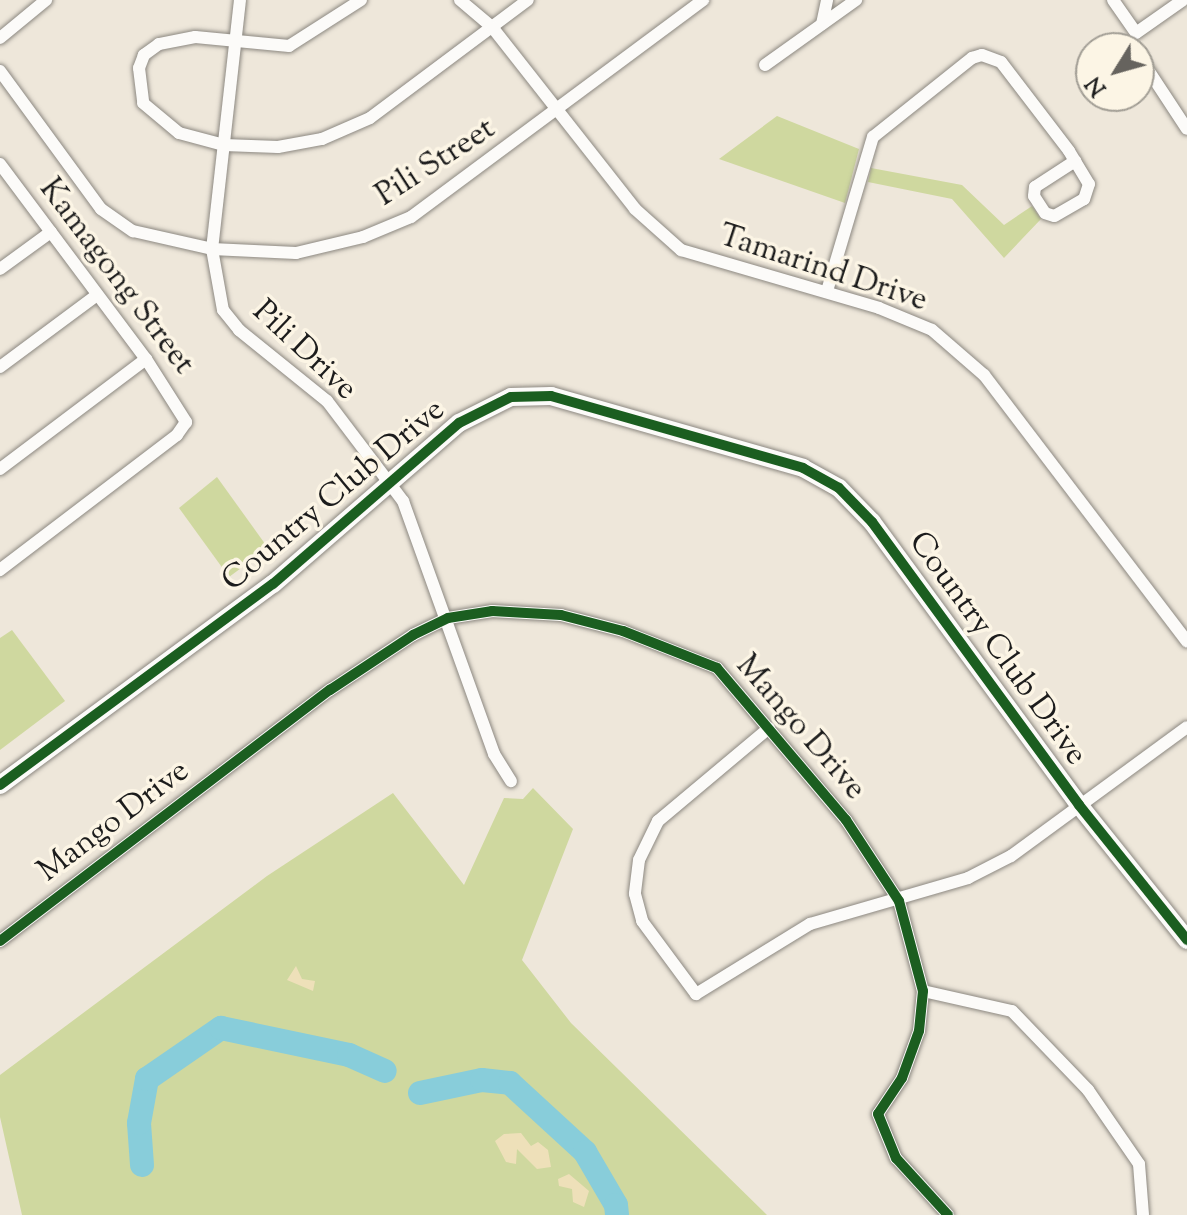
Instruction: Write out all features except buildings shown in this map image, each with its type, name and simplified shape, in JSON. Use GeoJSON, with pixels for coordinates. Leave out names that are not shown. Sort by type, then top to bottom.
{"type":"FeatureCollection","features":[{"type":"Feature","properties":{"kind":"street"},"geometry":{"type":"LineString","coordinates":[[0,38],[46,0]]}},
{"type":"Feature","properties":{"kind":"street"},"geometry":{"type":"LineString","coordinates":[[212,249],[240,0]]}},
{"type":"Feature","properties":{"kind":"street"},"geometry":{"type":"LineString","coordinates":[[361,0],[289,46],[175,40],[144,55],[139,68],[143,103],[179,133],[224,145],[278,147],[322,139],[370,118],[528,0]]}},
{"type":"Feature","properties":{"kind":"street","name":"Tamarind Drive"},"geometry":{"type":"LineString","coordinates":[[460,0],[492,27],[635,209],[681,250],[827,291],[932,330],[984,375],[1187,641]]}},
{"type":"Feature","properties":{"kind":"street","name":"Pili Street"},"geometry":{"type":"LineString","coordinates":[[0,71],[101,209],[133,231],[212,249],[296,253],[363,237],[411,217],[703,0]]}},
{"type":"Feature","properties":{"kind":"street"},"geometry":{"type":"LineString","coordinates":[[822,24],[827,0]]}},
{"type":"Feature","properties":{"kind":"street"},"geometry":{"type":"LineString","coordinates":[[765,65],[856,0]]}},
{"type":"Feature","properties":{"kind":"street"},"geometry":{"type":"LineString","coordinates":[[1113,0],[1135,32]]}},
{"type":"Feature","properties":{"kind":"street"},"geometry":{"type":"LineString","coordinates":[[1137,32],[1183,0]]}},
{"type":"Feature","properties":{"kind":"street"},"geometry":{"type":"LineString","coordinates":[[827,291],[873,137],[972,58],[982,55],[1001,62],[1075,161],[1089,184],[1088,194],[1054,216],[1045,213],[1034,196],[1035,187],[1075,161]]}},
{"type":"Feature","properties":{"kind":"street"},"geometry":{"type":"LineString","coordinates":[[1155,80],[1187,129]]}},
{"type":"Feature","properties":{"kind":"street","name":"Kamagong Street"},"geometry":{"type":"LineString","coordinates":[[0,164],[146,359],[186,422],[177,435],[0,570]]}},
{"type":"Feature","properties":{"kind":"street"},"geometry":{"type":"LineString","coordinates":[[0,269],[51,232]]}},
{"type":"Feature","properties":{"kind":"street","name":"Pili Drive"},"geometry":{"type":"LineString","coordinates":[[212,249],[223,310],[239,330],[327,401],[403,501],[448,618],[494,754],[511,781]]}},
{"type":"Feature","properties":{"kind":"street"},"geometry":{"type":"LineString","coordinates":[[0,367],[97,295]]}},
{"type":"Feature","properties":{"kind":"street"},"geometry":{"type":"LineString","coordinates":[[0,469],[146,359]]}},
{"type":"Feature","properties":{"kind":"street","name":"Country Club Drive"},"geometry":{"type":"LineString","coordinates":[[0,785],[273,584],[386,482],[472,416],[511,397],[537,396],[803,468],[839,488],[872,522],[1079,805],[1187,940]]}},
{"type":"Feature","properties":{"kind":"street","name":"Mango Drive"},"geometry":{"type":"LineString","coordinates":[[0,941],[330,690],[413,635],[448,618],[492,611],[561,615],[623,631],[717,668],[846,820],[899,901],[923,991],[919,1031],[902,1078],[878,1114],[896,1158],[948,1215]]}},
{"type":"Feature","properties":{"kind":"street"},"geometry":{"type":"LineString","coordinates":[[769,728],[658,821],[639,860],[635,894],[642,921],[696,994],[810,924],[899,901],[968,878],[1011,856],[1187,727]]}},
{"type":"Feature","properties":{"kind":"street"},"geometry":{"type":"LineString","coordinates":[[923,991],[1012,1011],[1088,1090],[1139,1164],[1143,1215]]}},
{"type":"Feature","properties":{"kind":"green space"},"geometry":{"type":"Polygon","coordinates":[[[777,116],[859,149],[845,203],[719,159],[777,116]]]}},
{"type":"Feature","properties":{"kind":"green space"},"geometry":{"type":"Polygon","coordinates":[[[871,168],[962,185],[1004,225],[1032,206],[1041,219],[1004,258],[952,199],[868,182],[871,168]]]}},
{"type":"Feature","properties":{"kind":"green space"},"geometry":{"type":"Polygon","coordinates":[[[217,477],[268,548],[229,577],[179,508],[217,477]]]}},
{"type":"Feature","properties":{"kind":"green space"},"geometry":{"type":"Polygon","coordinates":[[[12,630],[65,701],[0,750],[0,638],[12,630]]]}},
{"type":"Feature","properties":{"kind":"green space"},"geometry":{"type":"Polygon","coordinates":[[[533,788],[573,829],[522,960],[571,1023],[767,1215],[22,1215],[0,1117],[0,1075],[267,876],[393,793],[464,885],[504,798],[523,799],[533,788]]]}},
{"type":"Feature","properties":{"kind":"sand"},"geometry":{"type":"Polygon","coordinates":[[[296,966],[302,979],[315,981],[313,991],[287,980],[296,966]]]}},
{"type":"Feature","properties":{"kind":"sand"},"geometry":{"type":"Polygon","coordinates":[[[521,1133],[531,1146],[538,1142],[548,1150],[551,1167],[537,1169],[517,1149],[516,1164],[506,1162],[495,1141],[504,1134],[521,1133]]]}},
{"type":"Feature","properties":{"kind":"sand"},"geometry":{"type":"Polygon","coordinates":[[[569,1174],[589,1191],[584,1207],[573,1202],[572,1189],[559,1186],[558,1179],[569,1174]]]}},
{"type":"Feature","properties":{"kind":"waterway"},"geometry":{"type":"LineString","coordinates":[[142,1165],[139,1123],[147,1079],[221,1028],[349,1055],[385,1071]]}},
{"type":"Feature","properties":{"kind":"waterway"},"geometry":{"type":"LineString","coordinates":[[420,1093],[482,1080],[510,1083],[585,1152],[616,1205],[617,1215]]}},
{"type":"Feature","properties":{"kind":"cycle path"},"geometry":{"type":"LineString","coordinates":[[0,785],[273,584],[459,423],[511,397],[551,396],[803,468],[839,488],[872,522],[1079,805],[1187,940]]}},
{"type":"Feature","properties":{"kind":"cycle path"},"geometry":{"type":"LineString","coordinates":[[0,941],[330,690],[413,635],[448,618],[492,611],[561,615],[623,631],[717,668],[846,820],[899,901],[923,991],[919,1031],[902,1078],[878,1114],[896,1158],[948,1215]]}}]}
